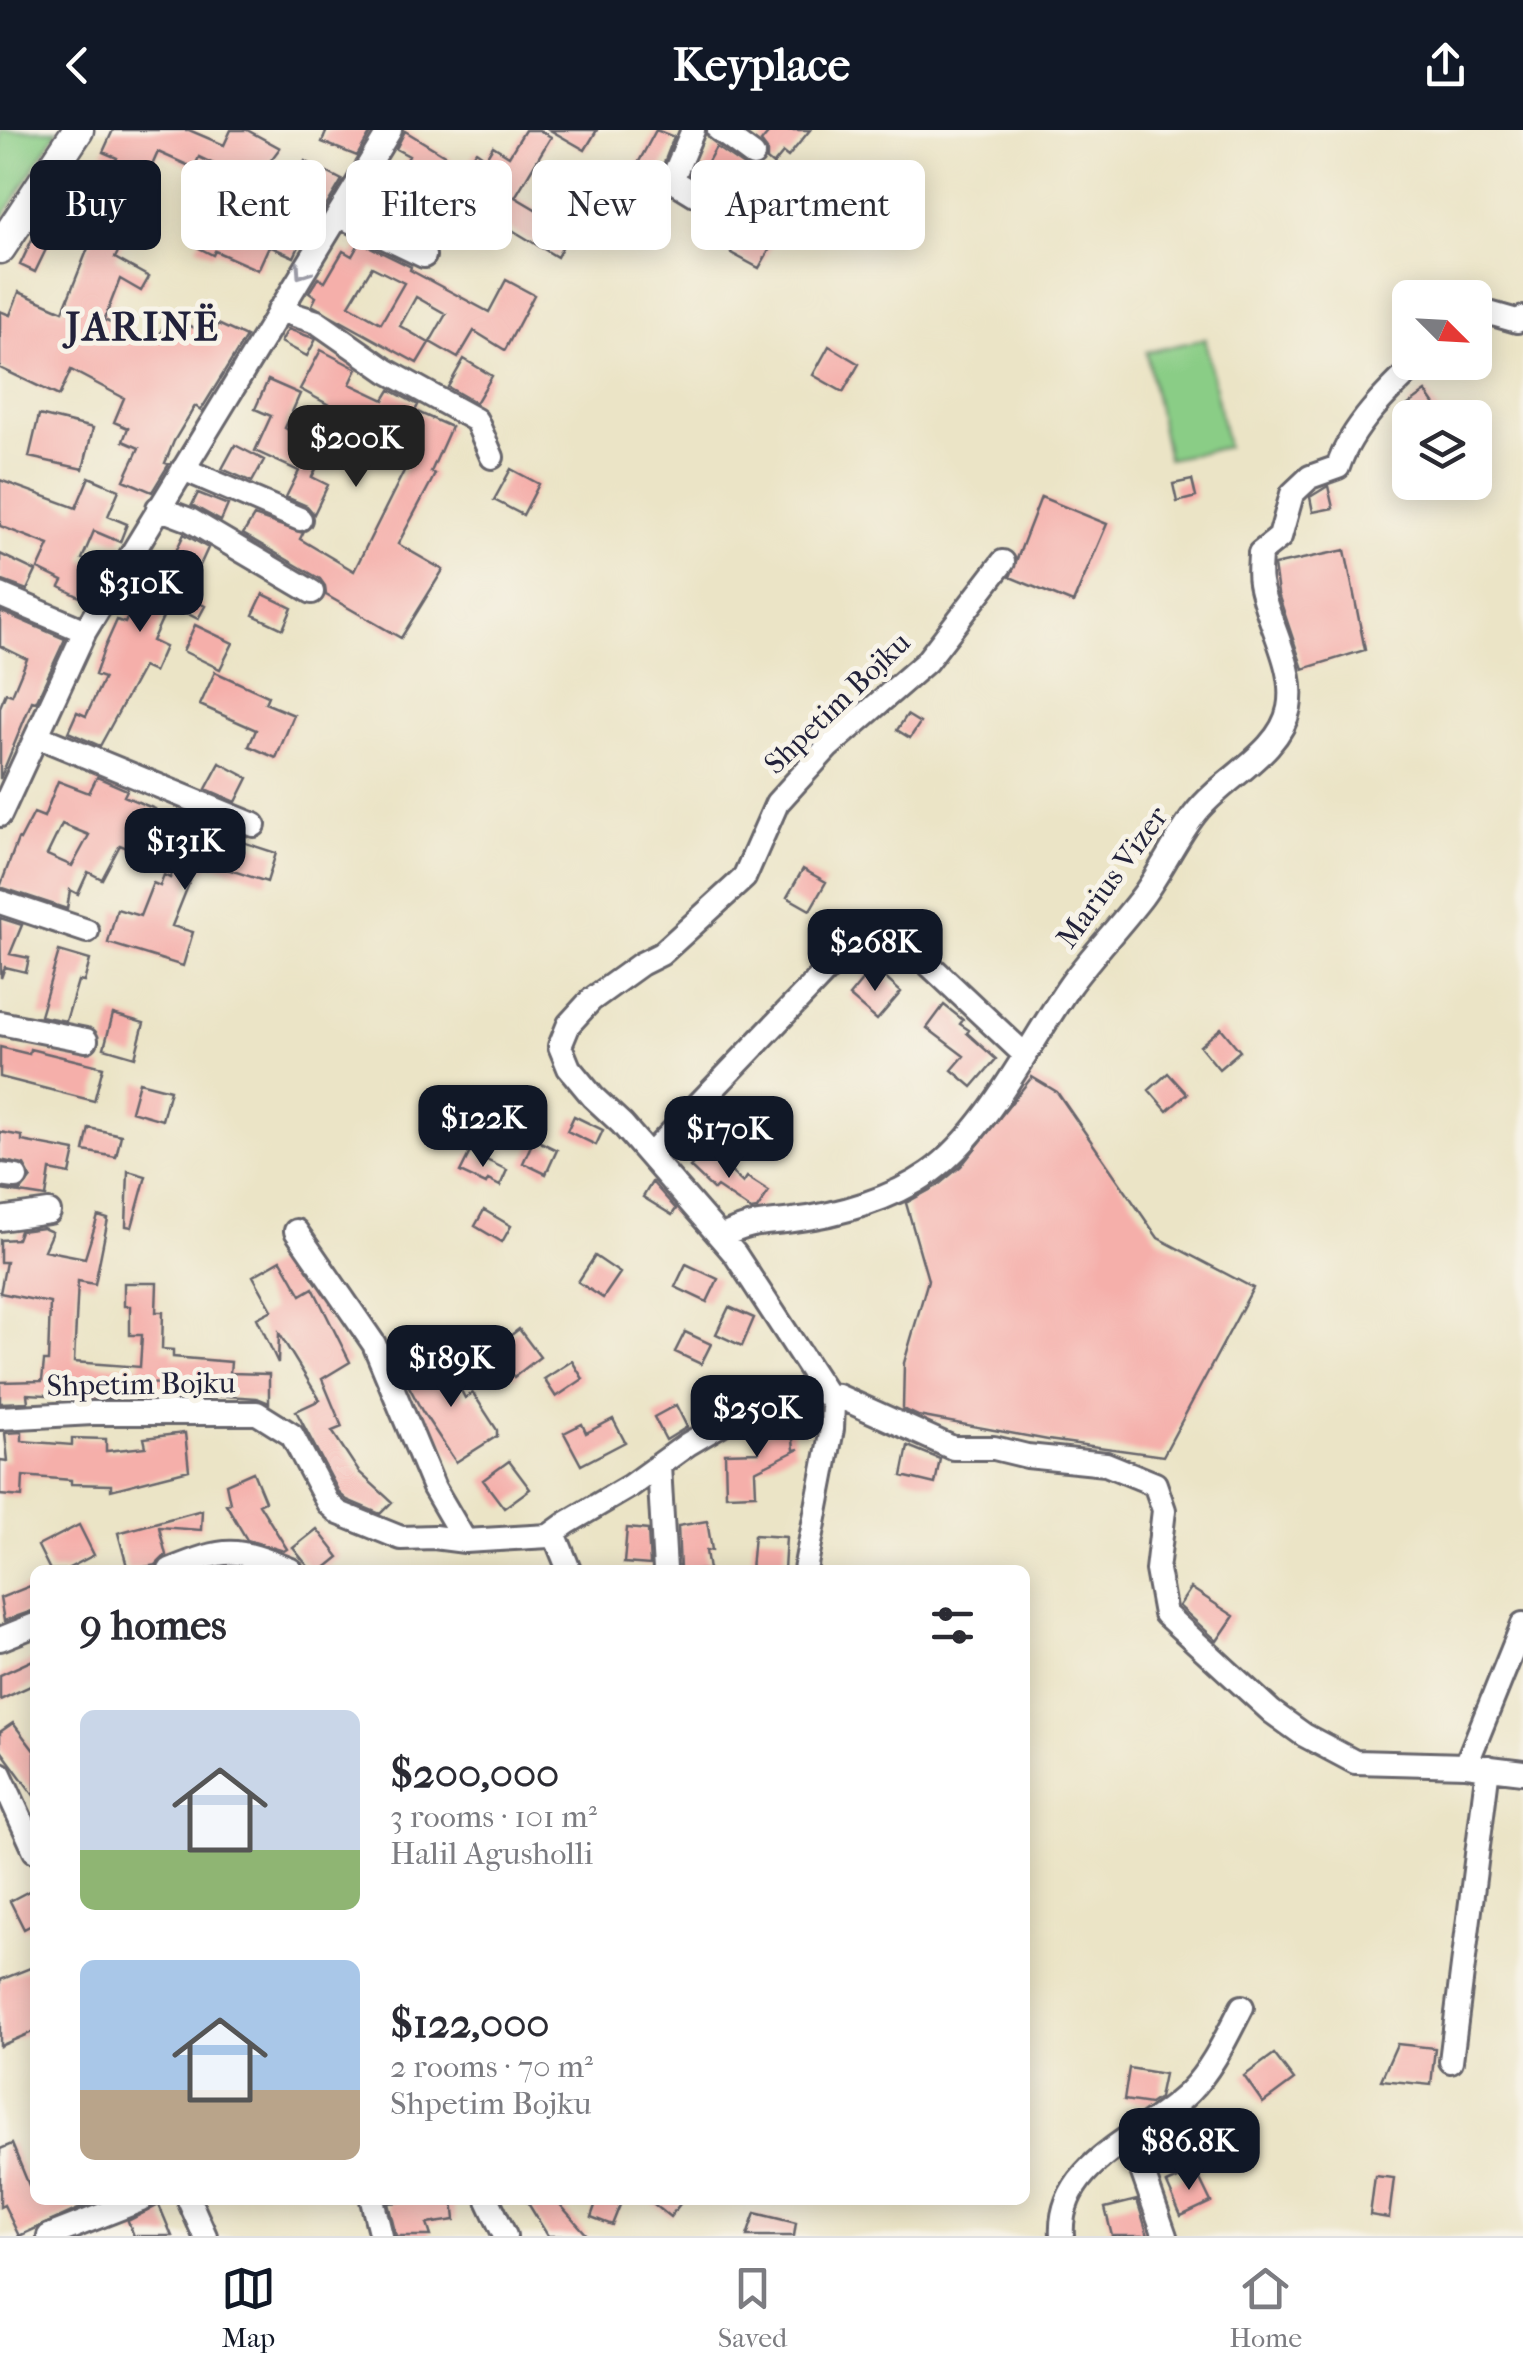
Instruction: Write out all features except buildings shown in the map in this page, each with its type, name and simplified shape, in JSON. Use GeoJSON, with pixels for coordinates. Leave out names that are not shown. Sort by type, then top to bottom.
{"type":"FeatureCollection","features":[{"type":"Feature","properties":{"kind":"main road"},"geometry":{"type":"LineString","coordinates":[[0,248],[78,130]]}},
{"type":"Feature","properties":{"kind":"street"},"geometry":{"type":"LineString","coordinates":[[0,816],[85,632],[390,130]]}},
{"type":"Feature","properties":{"kind":"street"},"geometry":{"type":"LineString","coordinates":[[691,192],[672,180],[693,130]]}},
{"type":"Feature","properties":{"kind":"street"},"geometry":{"type":"LineString","coordinates":[[719,130],[753,156]]}},
{"type":"Feature","properties":{"kind":"street"},"geometry":{"type":"LineString","coordinates":[[340,216],[424,256]]}},
{"type":"Feature","properties":{"kind":"street"},"geometry":{"type":"LineString","coordinates":[[279,310],[317,322],[387,372],[476,420],[492,456]]}},
{"type":"Feature","properties":{"kind":"street"},"geometry":{"type":"LineString","coordinates":[[1492,314],[1517,321],[1523,318]]}},
{"type":"Feature","properties":{"kind":"street","name":"Marius Vizer"},"geometry":{"type":"LineString","coordinates":[[721,1237],[746,1224],[789,1221],[860,1205],[926,1175],[953,1154],[1009,1079],[1071,984],[1144,894],[1196,813],[1228,778],[1250,767],[1282,726],[1289,710],[1291,687],[1259,580],[1260,553],[1280,538],[1292,494],[1310,477],[1338,467],[1345,445],[1400,380]]}},
{"type":"Feature","properties":{"kind":"street"},"geometry":{"type":"LineString","coordinates":[[183,468],[300,519]]}},
{"type":"Feature","properties":{"kind":"street"},"geometry":{"type":"LineString","coordinates":[[158,508],[190,520],[312,592]]}},
{"type":"Feature","properties":{"kind":"street","name":"Shpetim Bojku"},"geometry":{"type":"LineString","coordinates":[[805,1565],[832,1429],[833,1404],[721,1237],[569,1068],[560,1046],[569,1024],[592,1000],[661,954],[744,878],[776,803],[827,748],[926,662],[1004,562]]}},
{"type":"Feature","properties":{"kind":"street"},"geometry":{"type":"LineString","coordinates":[[0,595],[85,632]]}},
{"type":"Feature","properties":{"kind":"street"},"geometry":{"type":"LineString","coordinates":[[36,736],[254,825]]}},
{"type":"Feature","properties":{"kind":"street"},"geometry":{"type":"LineString","coordinates":[[0,902],[87,931]]}},
{"type":"Feature","properties":{"kind":"street"},"geometry":{"type":"LineString","coordinates":[[650,1156],[870,924],[905,942],[1024,1055]]}},
{"type":"Feature","properties":{"kind":"street"},"geometry":{"type":"LineString","coordinates":[[0,1023],[86,1040]]}},
{"type":"Feature","properties":{"kind":"street"},"geometry":{"type":"LineString","coordinates":[[0,1218],[49,1212]]}},
{"type":"Feature","properties":{"kind":"street"},"geometry":{"type":"LineString","coordinates":[[296,1231],[374,1344],[434,1488],[465,1541]]}},
{"type":"Feature","properties":{"kind":"street"},"geometry":{"type":"LineString","coordinates":[[824,1391],[953,1448],[994,1448],[1027,1456],[1106,1464],[1156,1484],[1164,1510],[1157,1570],[1164,1614],[1272,1712],[1304,1735],[1355,1762],[1477,1766],[1523,1772]]}},
{"type":"Feature","properties":{"kind":"street","name":"Shpetim Bojku"},"geometry":{"type":"LineString","coordinates":[[0,1418],[93,1413],[258,1413],[292,1435],[328,1502],[339,1513],[402,1538],[465,1541],[549,1536],[742,1412],[824,1391]]}},
{"type":"Feature","properties":{"kind":"street"},"geometry":{"type":"LineString","coordinates":[[659,1466],[665,1565]]}},
{"type":"Feature","properties":{"kind":"street"},"geometry":{"type":"LineString","coordinates":[[554,1533],[568,1565]]}},
{"type":"Feature","properties":{"kind":"street"},"geometry":{"type":"LineString","coordinates":[[218,1561],[247,1552],[279,1565]]}},
{"type":"Feature","properties":{"kind":"street"},"geometry":{"type":"LineString","coordinates":[[1452,2061],[1477,1766],[1523,1624]]}},
{"type":"Feature","properties":{"kind":"street"},"geometry":{"type":"LineString","coordinates":[[0,1640],[30,1627]]}},
{"type":"Feature","properties":{"kind":"street"},"geometry":{"type":"LineString","coordinates":[[0,1774],[10,1823],[30,1845]]}},
{"type":"Feature","properties":{"kind":"street"},"geometry":{"type":"LineString","coordinates":[[1062,2236],[1061,2218],[1078,2180],[1104,2154],[1167,2114],[1194,2088],[1242,2006]]}},
{"type":"Feature","properties":{"kind":"street"},"geometry":{"type":"LineString","coordinates":[[1130,2136],[1165,2236]]}},
{"type":"Feature","properties":{"kind":"street"},"geometry":{"type":"LineString","coordinates":[[49,2236],[128,2205]]}},
{"type":"Feature","properties":{"kind":"street"},"geometry":{"type":"LineString","coordinates":[[191,2205],[206,2236]]}},
{"type":"Feature","properties":{"kind":"street"},"geometry":{"type":"LineString","coordinates":[[373,2205],[381,2236]]}},
{"type":"Feature","properties":{"kind":"street"},"geometry":{"type":"LineString","coordinates":[[490,2205],[505,2236]]}},
{"type":"Feature","properties":{"kind":"green space"},"geometry":{"type":"Polygon","coordinates":[[[0,130],[58,130],[39,160],[30,160],[30,174],[0,222],[0,130]]]}},
{"type":"Feature","properties":{"kind":"green space"},"geometry":{"type":"Polygon","coordinates":[[[1205,339],[1227,447],[1168,459],[1146,352],[1205,339]]]}},
{"type":"Feature","properties":{"kind":"district","name":"JARINË"},"geometry":{"type":"Point","coordinates":[143,326]}}]}
